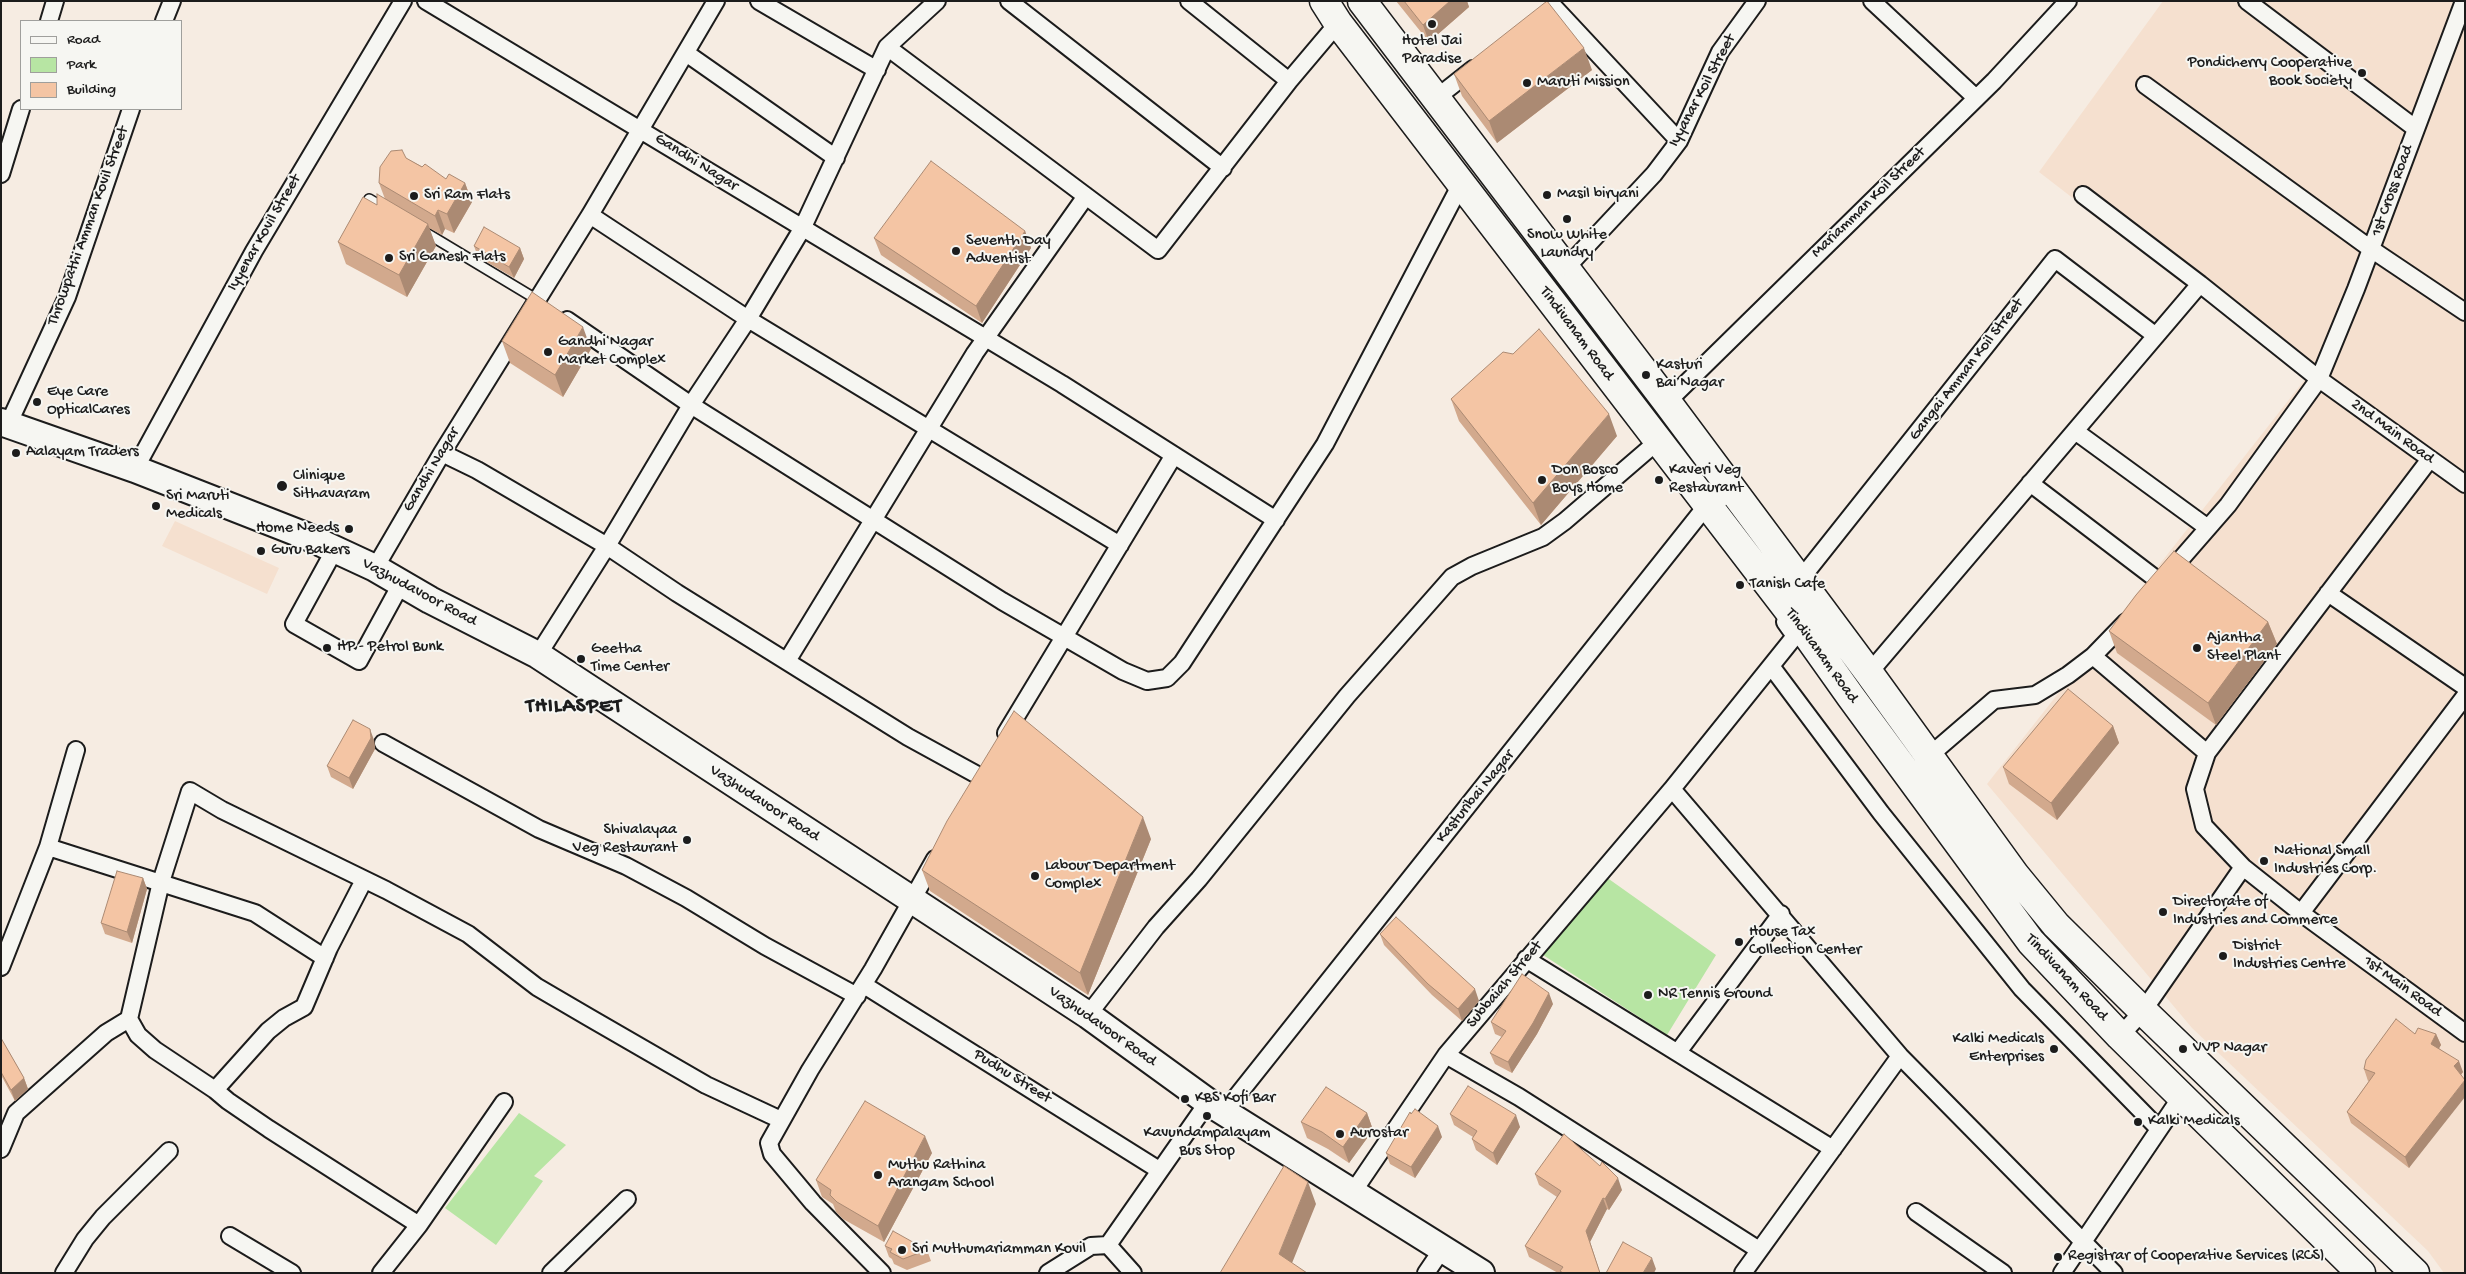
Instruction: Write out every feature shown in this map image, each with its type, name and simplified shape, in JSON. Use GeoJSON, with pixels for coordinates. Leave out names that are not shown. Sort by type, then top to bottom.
{"type":"FeatureCollection","features":[{"type":"Feature","properties":{"kind":"highway"},"geometry":{"type":"LineString","coordinates":[[1362,1],[1667,402],[1869,672],[2015,875],[2056,925],[2142,1011],[2415,1273]]}},
{"type":"Feature","properties":{"kind":"highway","name":"Tindivanam Road"},"geometry":{"type":"LineString","coordinates":[[1331,12],[1658,441],[1705,509],[1802,628],[2030,942],[2120,1036],[2361,1273]]}},
{"type":"Feature","properties":{"kind":"main road","name":"Vazhudavoor Road"},"geometry":{"type":"LineString","coordinates":[[5,423],[135,470],[306,536],[375,568],[401,584],[538,655],[1088,1015],[1217,1107],[1480,1273]]}},
{"type":"Feature","properties":{"kind":"street"},"geometry":{"type":"LineString","coordinates":[[49,20],[55,1]]}},
{"type":"Feature","properties":{"kind":"street"},"geometry":{"type":"LineString","coordinates":[[164,20],[172,1]]}},
{"type":"Feature","properties":{"kind":"street","name":"Iyyenar Kovil Street"},"geometry":{"type":"LineString","coordinates":[[135,470],[254,251],[403,1]]}},
{"type":"Feature","properties":{"kind":"street"},"geometry":{"type":"LineString","coordinates":[[426,1],[640,129],[716,1]]}},
{"type":"Feature","properties":{"kind":"street"},"geometry":{"type":"LineString","coordinates":[[759,1],[877,70]]}},
{"type":"Feature","properties":{"kind":"street"},"geometry":{"type":"LineString","coordinates":[[538,655],[607,546],[691,405],[748,319],[802,229],[887,47],[937,1]]}},
{"type":"Feature","properties":{"kind":"street"},"geometry":{"type":"LineString","coordinates":[[1009,1],[1223,168]]}},
{"type":"Feature","properties":{"kind":"street"},"geometry":{"type":"LineString","coordinates":[[1189,1],[1289,81]]}},
{"type":"Feature","properties":{"kind":"street","name":"Iyyanar Koil Street"},"geometry":{"type":"LineString","coordinates":[[1566,268],[1654,174],[1679,141],[1720,52],[1757,1]]}},
{"type":"Feature","properties":{"kind":"street"},"geometry":{"type":"LineString","coordinates":[[1872,1],[1976,98]]}},
{"type":"Feature","properties":{"kind":"street","name":"Mariamman Koil Street"},"geometry":{"type":"LineString","coordinates":[[1667,402],[1976,98],[2068,1]]}},
{"type":"Feature","properties":{"kind":"street"},"geometry":{"type":"LineString","coordinates":[[2247,1],[2416,128]]}},
{"type":"Feature","properties":{"kind":"street","name":"1st Cross Road"},"geometry":{"type":"LineString","coordinates":[[2148,596],[2228,505],[2319,379],[2372,249],[2464,1]]}},
{"type":"Feature","properties":{"kind":"street"},"geometry":{"type":"LineString","coordinates":[[1538,19],[1558,4],[1679,141]]}},
{"type":"Feature","properties":{"kind":"street"},"geometry":{"type":"LineString","coordinates":[[887,47],[1158,250],[1289,81],[1331,12]]}},
{"type":"Feature","properties":{"kind":"street"},"geometry":{"type":"LineString","coordinates":[[686,53],[836,158]]}},
{"type":"Feature","properties":{"kind":"street"},"geometry":{"type":"LineString","coordinates":[[1435,99],[1483,62]]}},
{"type":"Feature","properties":{"kind":"street"},"geometry":{"type":"LineString","coordinates":[[2145,85],[2372,249],[2462,306]]}},
{"type":"Feature","properties":{"kind":"street"},"geometry":{"type":"LineString","coordinates":[[1,174],[21,110]]}},
{"type":"Feature","properties":{"kind":"street","name":"Throwpathi Amman Kovil Street"},"geometry":{"type":"LineString","coordinates":[[5,423],[67,297],[131,110]]}},
{"type":"Feature","properties":{"kind":"street","name":"Gandhi Nagar"},"geometry":{"type":"LineString","coordinates":[[375,568],[442,452],[590,215],[640,129],[984,338],[1276,520]]}},
{"type":"Feature","properties":{"kind":"street"},"geometry":{"type":"LineString","coordinates":[[536,299],[691,405],[1002,601],[1123,671],[1147,681],[1167,678],[1182,663],[1325,444],[1461,184]]}},
{"type":"Feature","properties":{"kind":"street","name":"2nd Main Road"},"geometry":{"type":"LineString","coordinates":[[2083,195],[2200,284],[2319,379],[2465,484]]}},
{"type":"Feature","properties":{"kind":"street"},"geometry":{"type":"LineString","coordinates":[[787,661],[984,338],[1086,196]]}},
{"type":"Feature","properties":{"kind":"street"},"geometry":{"type":"LineString","coordinates":[[590,215],[748,319],[1120,546]]}},
{"type":"Feature","properties":{"kind":"street","name":"Gangai Amman Koil Street"},"geometry":{"type":"LineString","coordinates":[[1800,580],[2055,259],[2156,336]]}},
{"type":"Feature","properties":{"kind":"street"},"geometry":{"type":"LineString","coordinates":[[1869,672],[2200,284]]}},
{"type":"Feature","properties":{"kind":"street"},"geometry":{"type":"LineString","coordinates":[[2075,431],[2208,528]]}},
{"type":"Feature","properties":{"kind":"street"},"geometry":{"type":"LineString","coordinates":[[1088,1015],[1156,927],[1198,879],[1347,696],[1452,578],[1472,566],[1543,537],[1565,521],[1658,441]]}},
{"type":"Feature","properties":{"kind":"street"},"geometry":{"type":"LineString","coordinates":[[442,452],[477,470],[607,546],[908,737],[981,777]]}},
{"type":"Feature","properties":{"kind":"street"},"geometry":{"type":"LineString","coordinates":[[1000,744],[1174,456]]}},
{"type":"Feature","properties":{"kind":"street","name":"1st Main Road"},"geometry":{"type":"LineString","coordinates":[[2430,459],[2207,753],[2195,788],[2204,826],[2244,867],[2301,913],[2465,1033]]}},
{"type":"Feature","properties":{"kind":"street"},"geometry":{"type":"LineString","coordinates":[[2030,483],[2160,582]]}},
{"type":"Feature","properties":{"kind":"street","name":"Kasturibai Nagar"},"geometry":{"type":"LineString","coordinates":[[1108,1245],[1159,1170],[1217,1107],[1705,509],[1734,492]]}},
{"type":"Feature","properties":{"kind":"street","name":"Subbaiah Street"},"geometry":{"type":"LineString","coordinates":[[1353,1192],[1446,1055],[1672,789],[1795,636],[1705,509]]}},
{"type":"Feature","properties":{"kind":"street"},"geometry":{"type":"LineString","coordinates":[[335,549],[294,624],[358,661],[401,584]]}},
{"type":"Feature","properties":{"kind":"street"},"geometry":{"type":"LineString","coordinates":[[2328,593],[2465,687]]}},
{"type":"Feature","properties":{"kind":"street"},"geometry":{"type":"LineString","coordinates":[[1929,756],[1994,700],[2035,695],[2068,674],[2093,656],[2112,638],[2136,610]]}},
{"type":"Feature","properties":{"kind":"street"},"geometry":{"type":"LineString","coordinates":[[2093,656],[2207,753]]}},
{"type":"Feature","properties":{"kind":"street"},"geometry":{"type":"LineString","coordinates":[[1771,666],[1887,821],[2010,975],[2159,1129]]}},
{"type":"Feature","properties":{"kind":"street"},"geometry":{"type":"LineString","coordinates":[[2301,913],[2465,696]]}},
{"type":"Feature","properties":{"kind":"street","name":"Pudhu Street"},"geometry":{"type":"LineString","coordinates":[[383,744],[539,829],[626,866],[686,898],[765,946],[861,990],[1159,1170]]}},
{"type":"Feature","properties":{"kind":"street"},"geometry":{"type":"LineString","coordinates":[[1,967],[48,847],[76,750]]}},
{"type":"Feature","properties":{"kind":"street"},"geometry":{"type":"LineString","coordinates":[[972,792],[991,760]]}},
{"type":"Feature","properties":{"kind":"street"},"geometry":{"type":"LineString","coordinates":[[1672,789],[1781,914],[1900,1056],[2081,1242],[2114,1273]]}},
{"type":"Feature","properties":{"kind":"street"},"geometry":{"type":"LineString","coordinates":[[419,1225],[270,1129],[155,1050],[138,1035],[129,1019],[161,882],[190,791],[222,810],[468,934],[537,987],[713,1089],[781,1120]]}},
{"type":"Feature","properties":{"kind":"street"},"geometry":{"type":"LineString","coordinates":[[882,1273],[813,1203],[772,1154],[769,1143],[913,902],[942,846]]}},
{"type":"Feature","properties":{"kind":"street"},"geometry":{"type":"LineString","coordinates":[[48,847],[255,913],[325,958]]}},
{"type":"Feature","properties":{"kind":"street"},"geometry":{"type":"LineString","coordinates":[[2120,1036],[2142,1011],[2244,867]]}},
{"type":"Feature","properties":{"kind":"street"},"geometry":{"type":"LineString","coordinates":[[215,1090],[268,1031],[284,1018],[304,1007],[325,958],[364,880]]}},
{"type":"Feature","properties":{"kind":"street"},"geometry":{"type":"LineString","coordinates":[[1678,1052],[1781,914]]}},
{"type":"Feature","properties":{"kind":"street"},"geometry":{"type":"LineString","coordinates":[[1526,959],[1833,1149]]}},
{"type":"Feature","properties":{"kind":"street"},"geometry":{"type":"LineString","coordinates":[[2,1139],[16,1113],[106,1033],[129,1019]]}},
{"type":"Feature","properties":{"kind":"street"},"geometry":{"type":"LineString","coordinates":[[1446,1055],[1518,1097],[1759,1250]]}},
{"type":"Feature","properties":{"kind":"street"},"geometry":{"type":"LineString","coordinates":[[1743,1273],[1900,1056]]}},
{"type":"Feature","properties":{"kind":"street"},"geometry":{"type":"LineString","coordinates":[[2062,1273],[2081,1242],[2181,1097]]}},
{"type":"Feature","properties":{"kind":"street"},"geometry":{"type":"LineString","coordinates":[[381,1273],[419,1225],[504,1102]]}},
{"type":"Feature","properties":{"kind":"street"},"geometry":{"type":"LineString","coordinates":[[64,1273],[85,1239],[103,1217],[169,1150]]}},
{"type":"Feature","properties":{"kind":"street"},"geometry":{"type":"LineString","coordinates":[[552,1273],[626,1199]]}},
{"type":"Feature","properties":{"kind":"street"},"geometry":{"type":"LineString","coordinates":[[1916,1212],[2003,1273]]}},
{"type":"Feature","properties":{"kind":"street"},"geometry":{"type":"LineString","coordinates":[[230,1236],[292,1273]]}},
{"type":"Feature","properties":{"kind":"street"},"geometry":{"type":"LineString","coordinates":[[1048,1273],[1091,1246],[1108,1245],[1133,1273]]}},
{"type":"Feature","properties":{"kind":"street"},"geometry":{"type":"LineString","coordinates":[[1426,1273],[1443,1248]]}},
{"type":"Feature","properties":{"kind":"lane"},"geometry":{"type":"LineString","coordinates":[[369,199],[393,214]]}},
{"type":"Feature","properties":{"kind":"lane"},"geometry":{"type":"LineString","coordinates":[[418,228],[536,299]]}},
{"type":"Feature","properties":{"kind":"shaded area"},"geometry":{"type":"Polygon","coordinates":[[[2163,1],[2465,1],[2465,1273],[2444,1273],[2428,1251],[2192,1028],[1987,784],[2306,378],[2039,172],[2163,1]]]}},
{"type":"Feature","properties":{"kind":"shaded area"},"geometry":{"type":"Polygon","coordinates":[[[175,521],[279,568],[267,594],[162,546],[175,521]]]}},
{"type":"Feature","properties":{"kind":"green space","name":"NR Tennis Ground"},"geometry":{"type":"Polygon","coordinates":[[[1606,877],[1716,955],[1667,1035],[1543,955],[1606,877]]]}},
{"type":"Feature","properties":{"kind":"green space"},"geometry":{"type":"Polygon","coordinates":[[[519,1113],[566,1145],[534,1176],[543,1181],[496,1245],[445,1208],[519,1113]]]}},
{"type":"Feature","properties":{"kind":"building"},"geometry":{"type":"Polygon","coordinates":[[[1404,1],[1450,1],[1423,25],[1404,1]]]}},
{"type":"Feature","properties":{"kind":"building"},"geometry":{"type":"Polygon","coordinates":[[[1547,1],[1584,48],[1489,121],[1454,74],[1547,1]]]}},
{"type":"Feature","properties":{"kind":"building"},"geometry":{"type":"Polygon","coordinates":[[[402,150],[406,158],[422,167],[425,164],[446,179],[449,174],[465,183],[447,214],[438,210],[435,216],[379,183],[380,167],[391,151],[402,150]]]}},
{"type":"Feature","properties":{"kind":"building","name":"Seventh Day Adventist"},"geometry":{"type":"Polygon","coordinates":[[[931,161],[1025,231],[976,306],[874,238],[931,161]]]}},
{"type":"Feature","properties":{"kind":"building"},"geometry":{"type":"Polygon","coordinates":[[[377,194],[428,224],[399,275],[338,242],[363,197],[377,205],[377,194]]]}},
{"type":"Feature","properties":{"kind":"building"},"geometry":{"type":"Polygon","coordinates":[[[484,227],[520,248],[509,267],[474,246],[484,227]]]}},
{"type":"Feature","properties":{"kind":"building"},"geometry":{"type":"Polygon","coordinates":[[[532,292],[583,327],[555,375],[502,341],[532,292]]]}},
{"type":"Feature","properties":{"kind":"building","name":"Don Bosco Boys Home"},"geometry":{"type":"Polygon","coordinates":[[[1539,329],[1609,414],[1533,503],[1451,399],[1503,352],[1513,354],[1539,329]]]}},
{"type":"Feature","properties":{"kind":"building","name":"Ajantha Steel Plant"},"geometry":{"type":"Polygon","coordinates":[[[2174,551],[2268,622],[2208,703],[2109,631],[2136,595],[2174,551]]]}},
{"type":"Feature","properties":{"kind":"building"},"geometry":{"type":"Polygon","coordinates":[[[2068,689],[2113,726],[2051,803],[2003,767],[2068,689]]]}},
{"type":"Feature","properties":{"kind":"building","name":"Labour Department Complex"},"geometry":{"type":"Polygon","coordinates":[[[1014,711],[1143,817],[1080,973],[922,870],[947,821],[1014,711]]]}},
{"type":"Feature","properties":{"kind":"building"},"geometry":{"type":"Polygon","coordinates":[[[353,720],[370,729],[371,738],[349,778],[327,766],[353,720]]]}},
{"type":"Feature","properties":{"kind":"building"},"geometry":{"type":"Polygon","coordinates":[[[117,871],[143,878],[127,932],[101,923],[117,871]]]}},
{"type":"Feature","properties":{"kind":"building"},"geometry":{"type":"Polygon","coordinates":[[[1396,917],[1475,989],[1458,1009],[1428,984],[1380,934],[1396,917]]]}},
{"type":"Feature","properties":{"kind":"building"},"geometry":{"type":"Polygon","coordinates":[[[1522,974],[1549,993],[1533,1023],[1508,1062],[1490,1053],[1506,1031],[1491,1022],[1522,974]]]}},
{"type":"Feature","properties":{"kind":"building"},"geometry":{"type":"Polygon","coordinates":[[[2396,1019],[2415,1034],[2418,1028],[2436,1034],[2431,1044],[2459,1061],[2454,1066],[2465,1080],[2405,1157],[2347,1112],[2375,1073],[2364,1069],[2366,1060],[2396,1019]]]}},
{"type":"Feature","properties":{"kind":"building"},"geometry":{"type":"Polygon","coordinates":[[[1,1038],[24,1078],[11,1090],[1,1072],[1,1038]]]}},
{"type":"Feature","properties":{"kind":"building"},"geometry":{"type":"Polygon","coordinates":[[[1468,1086],[1516,1115],[1493,1153],[1472,1139],[1477,1131],[1450,1114],[1468,1086]]]}},
{"type":"Feature","properties":{"kind":"building"},"geometry":{"type":"Polygon","coordinates":[[[1326,1087],[1367,1113],[1343,1147],[1322,1132],[1301,1122],[1326,1087]]]}},
{"type":"Feature","properties":{"kind":"building","name":"Muthu Rathina Arangam School"},"geometry":{"type":"Polygon","coordinates":[[[865,1101],[925,1136],[878,1226],[837,1202],[830,1195],[831,1190],[816,1180],[865,1101]]]}},
{"type":"Feature","properties":{"kind":"building"},"geometry":{"type":"Polygon","coordinates":[[[1415,1109],[1438,1126],[1411,1167],[1386,1153],[1410,1112],[1411,1114],[1415,1109]]]}},
{"type":"Feature","properties":{"kind":"building"},"geometry":{"type":"Polygon","coordinates":[[[1564,1134],[1600,1166],[1602,1162],[1618,1178],[1605,1199],[1603,1198],[1586,1231],[1600,1273],[1563,1273],[1560,1271],[1563,1267],[1525,1246],[1561,1191],[1535,1174],[1564,1134]]]}},
{"type":"Feature","properties":{"kind":"building"},"geometry":{"type":"Polygon","coordinates":[[[1284,1166],[1308,1182],[1279,1254],[1307,1273],[1220,1273],[1284,1166]]]}},
{"type":"Feature","properties":{"kind":"building"},"geometry":{"type":"Polygon","coordinates":[[[893,1231],[927,1250],[903,1259],[890,1252],[892,1249],[885,1246],[893,1231]]]}},
{"type":"Feature","properties":{"kind":"building"},"geometry":{"type":"Polygon","coordinates":[[[1623,1242],[1652,1258],[1643,1273],[1606,1273],[1623,1242]]]}},
{"type":"Feature","properties":{"kind":"place","name":"Hotel Jai Paradise"},"geometry":{"type":"Point","coordinates":[1432,24]}},
{"type":"Feature","properties":{"kind":"place","name":"Pondicherry Cooperative Book Society"},"geometry":{"type":"Point","coordinates":[2362,73]}},
{"type":"Feature","properties":{"kind":"place","name":"Maruti Mission"},"geometry":{"type":"Point","coordinates":[1527,83]}},
{"type":"Feature","properties":{"kind":"place","name":"Masil biryani"},"geometry":{"type":"Point","coordinates":[1547,195]}},
{"type":"Feature","properties":{"kind":"place","name":"Sri Ram Flats"},"geometry":{"type":"Point","coordinates":[414,196]}},
{"type":"Feature","properties":{"kind":"place","name":"Snow White Laundry"},"geometry":{"type":"Point","coordinates":[1567,219]}},
{"type":"Feature","properties":{"kind":"place","name":"Seventh Day Adventist"},"geometry":{"type":"Point","coordinates":[956,251]}},
{"type":"Feature","properties":{"kind":"place","name":"Sri Ganesh Flats"},"geometry":{"type":"Point","coordinates":[389,258]}},
{"type":"Feature","properties":{"kind":"place","name":"Gandhi Nagar Market Complex"},"geometry":{"type":"Point","coordinates":[548,352]}},
{"type":"Feature","properties":{"kind":"place","name":"Kasturi Bai Nagar"},"geometry":{"type":"Point","coordinates":[1646,375]}},
{"type":"Feature","properties":{"kind":"place","name":"Eye Care OpticalCares"},"geometry":{"type":"Point","coordinates":[37,402]}},
{"type":"Feature","properties":{"kind":"place","name":"Aalayam Traders"},"geometry":{"type":"Point","coordinates":[16,453]}},
{"type":"Feature","properties":{"kind":"place","name":"Don Bosco Boys Home"},"geometry":{"type":"Point","coordinates":[1542,480]}},
{"type":"Feature","properties":{"kind":"place","name":"Kaveri Veg Restaurant"},"geometry":{"type":"Point","coordinates":[1659,480]}},
{"type":"Feature","properties":{"kind":"place","name":"Clinique Sithavaram"},"geometry":{"type":"Point","coordinates":[282,486]}},
{"type":"Feature","properties":{"kind":"place","name":"Sri Maruti Medicals"},"geometry":{"type":"Point","coordinates":[156,506]}},
{"type":"Feature","properties":{"kind":"place","name":"Home Needs"},"geometry":{"type":"Point","coordinates":[349,529]}},
{"type":"Feature","properties":{"kind":"place","name":"Guru Bakers"},"geometry":{"type":"Point","coordinates":[261,551]}},
{"type":"Feature","properties":{"kind":"place","name":"Tanish Cafe"},"geometry":{"type":"Point","coordinates":[1740,585]}},
{"type":"Feature","properties":{"kind":"place","name":"HP - Petrol Bunk"},"geometry":{"type":"Point","coordinates":[327,648]}},
{"type":"Feature","properties":{"kind":"place","name":"Ajantha Steel Plant"},"geometry":{"type":"Point","coordinates":[2197,648]}},
{"type":"Feature","properties":{"kind":"place","name":"Geetha Time Center"},"geometry":{"type":"Point","coordinates":[581,659]}},
{"type":"Feature","properties":{"kind":"place","name":"Shivalayaa Veg Restaurant"},"geometry":{"type":"Point","coordinates":[687,840]}},
{"type":"Feature","properties":{"kind":"place","name":"National Small Industries Corp."},"geometry":{"type":"Point","coordinates":[2264,861]}},
{"type":"Feature","properties":{"kind":"place","name":"Labour Department Complex"},"geometry":{"type":"Point","coordinates":[1035,876]}},
{"type":"Feature","properties":{"kind":"place","name":"Directorate of Industries and Commerce"},"geometry":{"type":"Point","coordinates":[2163,912]}},
{"type":"Feature","properties":{"kind":"place","name":"House Tax Collection Center"},"geometry":{"type":"Point","coordinates":[1739,942]}},
{"type":"Feature","properties":{"kind":"place","name":"District Industries Centre"},"geometry":{"type":"Point","coordinates":[2223,956]}},
{"type":"Feature","properties":{"kind":"place","name":"NR Tennis Ground"},"geometry":{"type":"Point","coordinates":[1648,995]}},
{"type":"Feature","properties":{"kind":"place","name":"Kalki Medicals Enterprises"},"geometry":{"type":"Point","coordinates":[2054,1049]}},
{"type":"Feature","properties":{"kind":"place","name":"VVP Nagar"},"geometry":{"type":"Point","coordinates":[2183,1049]}},
{"type":"Feature","properties":{"kind":"place","name":"KBS Kofi Bar"},"geometry":{"type":"Point","coordinates":[1185,1099]}},
{"type":"Feature","properties":{"kind":"place","name":"Kavundampalayam Bus Stop"},"geometry":{"type":"Point","coordinates":[1207,1116]}},
{"type":"Feature","properties":{"kind":"place","name":"Kalki Medicals"},"geometry":{"type":"Point","coordinates":[2138,1122]}},
{"type":"Feature","properties":{"kind":"place","name":"Aurostar"},"geometry":{"type":"Point","coordinates":[1340,1134]}},
{"type":"Feature","properties":{"kind":"place","name":"Muthu Rathina Arangam School"},"geometry":{"type":"Point","coordinates":[878,1175]}},
{"type":"Feature","properties":{"kind":"place","name":"Sri Muthumariamman Kovil"},"geometry":{"type":"Point","coordinates":[902,1250]}},
{"type":"Feature","properties":{"kind":"place","name":"Registrar of Cooperative Services (RCS)"},"geometry":{"type":"Point","coordinates":[2058,1257]}},
{"type":"Feature","properties":{"kind":"district","name":"THILASPET"},"geometry":{"type":"Point","coordinates":[574,708]}}]}
